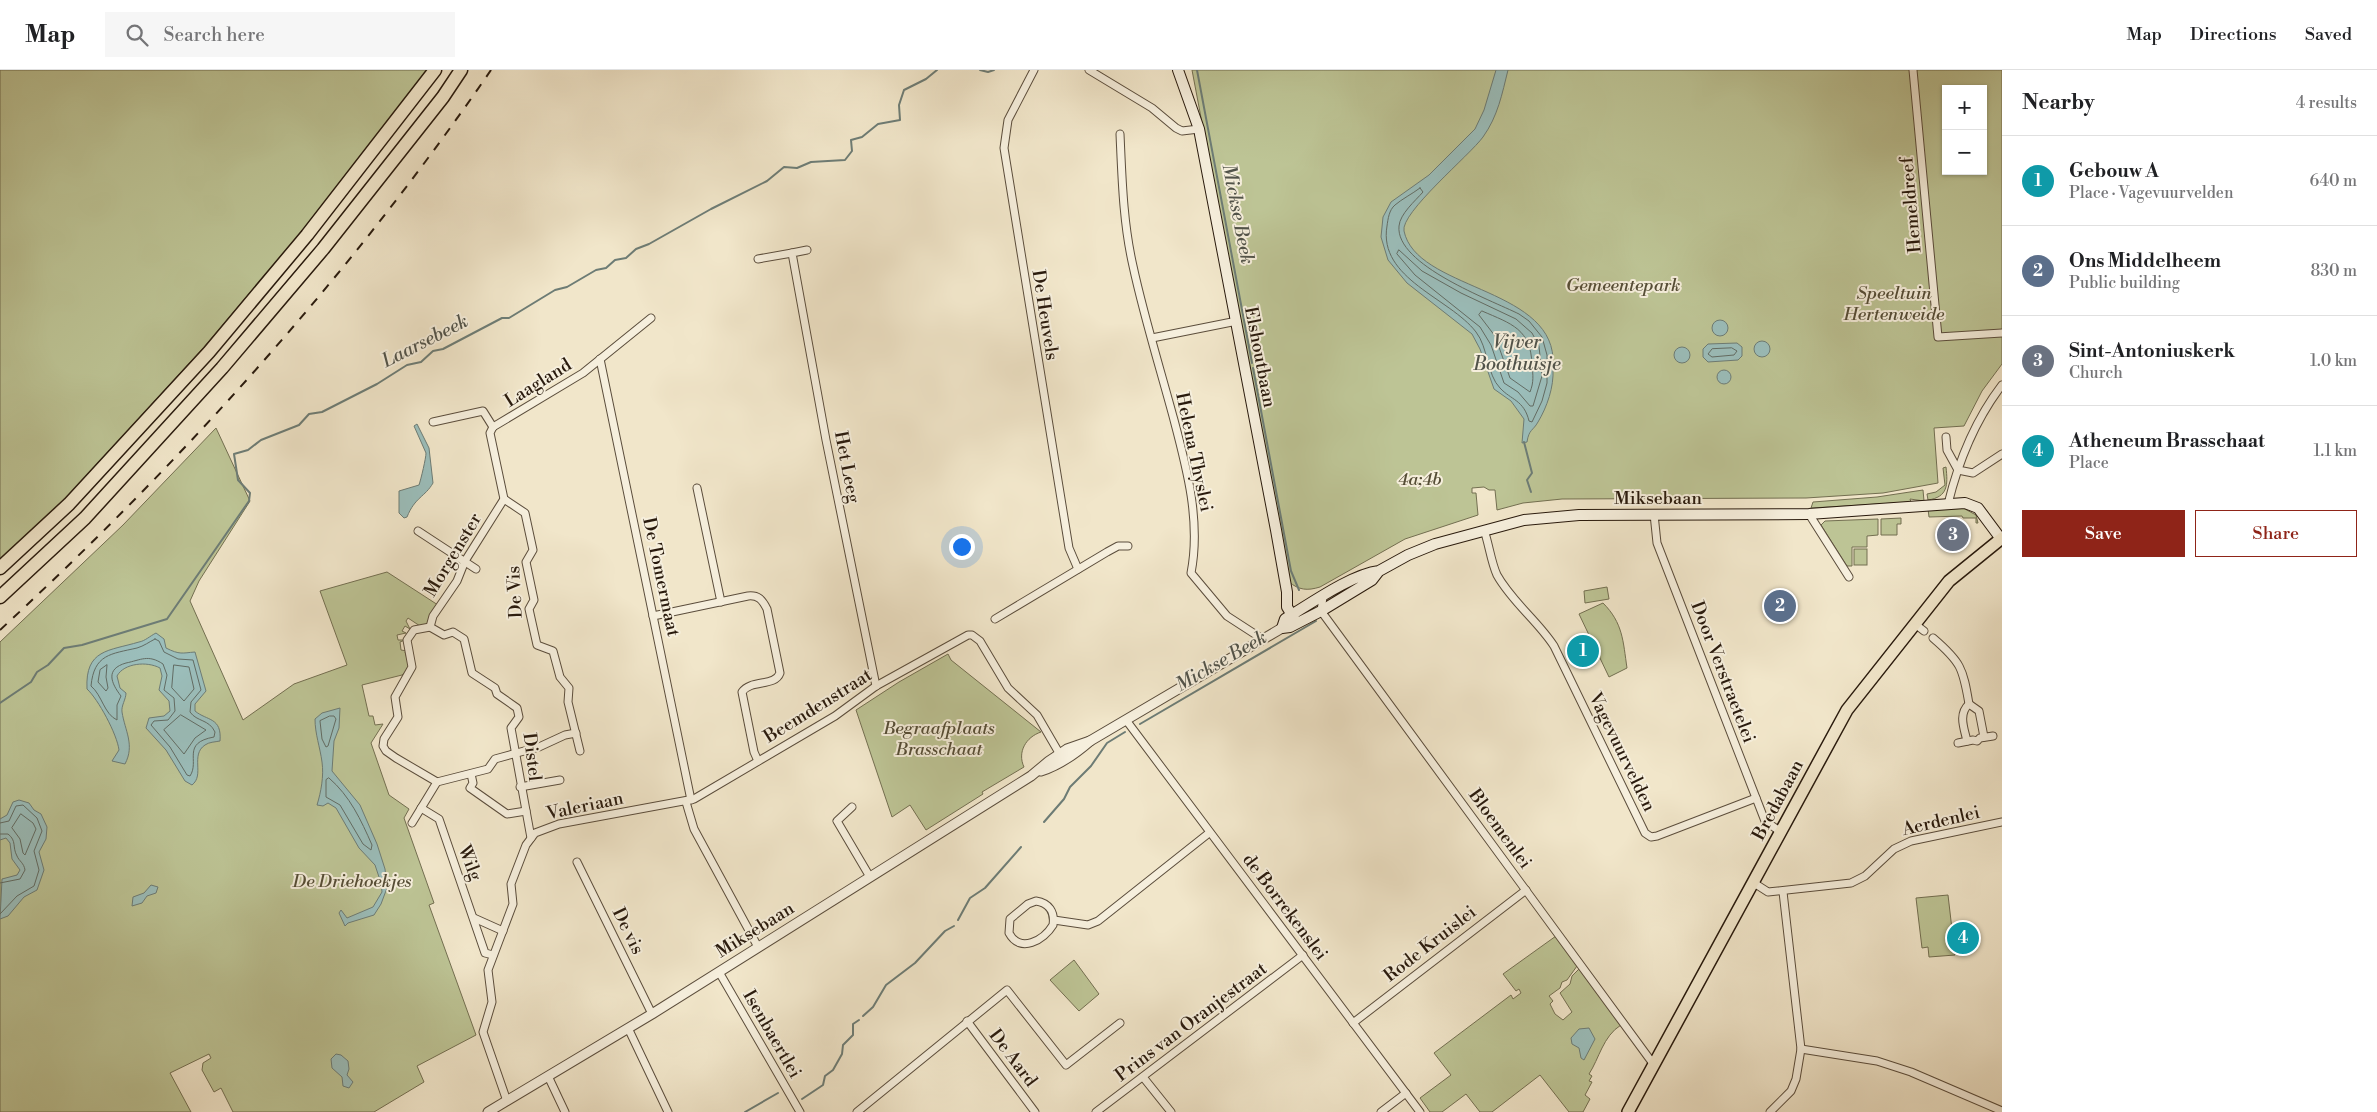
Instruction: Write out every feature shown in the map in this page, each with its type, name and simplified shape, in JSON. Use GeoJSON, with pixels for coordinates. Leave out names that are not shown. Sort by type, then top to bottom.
{"type":"FeatureCollection","features":[{"type":"Feature","properties":{"kind":"highway"},"geometry":{"type":"LineString","coordinates":[[0,568],[69,504],[209,352],[307,235],[435,70]]}},
{"type":"Feature","properties":{"kind":"highway"},"geometry":{"type":"LineString","coordinates":[[0,597],[85,518],[222,368],[323,249],[443,97],[461,70]]}},
{"type":"Feature","properties":{"kind":"main road","name":"Elshoutbaan"},"geometry":{"type":"LineString","coordinates":[[1178,70],[1199,129]]}},
{"type":"Feature","properties":{"kind":"main road","name":"Elshoutbaan"},"geometry":{"type":"LineString","coordinates":[[1185,70],[1196,107],[1287,592],[1298,618]]}},
{"type":"Feature","properties":{"kind":"main road","name":"Miksebaan"},"geometry":{"type":"LineString","coordinates":[[1282,628],[1298,618],[1323,597],[1421,549],[1509,523],[1553,516],[1809,514],[1964,503],[1978,508],[2002,539]]}},
{"type":"Feature","properties":{"kind":"main road","name":"Bredabaan"},"geometry":{"type":"LineString","coordinates":[[1628,1112],[1847,710],[1920,628],[1955,575],[2002,539]]}},
{"type":"Feature","properties":{"kind":"main road","name":"Miksebaan"},"geometry":{"type":"LineString","coordinates":[[1298,618],[1321,611],[1373,574]]}},
{"type":"Feature","properties":{"kind":"street","name":"De Heuvels"},"geometry":{"type":"LineString","coordinates":[[1034,70],[1008,120],[1004,148],[1069,548],[1078,569]]}},
{"type":"Feature","properties":{"kind":"street"},"geometry":{"type":"LineString","coordinates":[[1089,70],[1152,108],[1176,128],[1182,131],[1199,129]]}},
{"type":"Feature","properties":{"kind":"street","name":"Hemeldreef"},"geometry":{"type":"LineString","coordinates":[[1914,70],[1938,337],[2002,333]]}},
{"type":"Feature","properties":{"kind":"street","name":"Helena Thyslei"},"geometry":{"type":"LineString","coordinates":[[1120,134],[1122,195],[1131,256],[1182,452],[1192,500],[1193,557],[1191,573],[1228,616],[1264,640]]}},
{"type":"Feature","properties":{"kind":"street"},"geometry":{"type":"LineString","coordinates":[[758,259],[807,250]]}},
{"type":"Feature","properties":{"kind":"street","name":"Het Leeg"},"geometry":{"type":"LineString","coordinates":[[792,253],[826,440],[876,686]]}},
{"type":"Feature","properties":{"kind":"street","name":"Laagland"},"geometry":{"type":"LineString","coordinates":[[433,422],[483,411],[493,427],[548,396],[600,359],[651,318]]}},
{"type":"Feature","properties":{"kind":"street"},"geometry":{"type":"LineString","coordinates":[[1152,338],[1237,322]]}},
{"type":"Feature","properties":{"kind":"street","name":"De Tomermaat"},"geometry":{"type":"LineString","coordinates":[[600,359],[689,801]]}},
{"type":"Feature","properties":{"kind":"street"},"geometry":{"type":"LineString","coordinates":[[1948,504],[1958,470],[1980,421],[2002,385]]}},
{"type":"Feature","properties":{"kind":"street"},"geometry":{"type":"LineString","coordinates":[[493,427],[490,433],[504,499]]}},
{"type":"Feature","properties":{"kind":"street"},"geometry":{"type":"LineString","coordinates":[[1946,437],[1947,450],[1958,470],[1973,473],[2002,454]]}},
{"type":"Feature","properties":{"kind":"street"},"geometry":{"type":"LineString","coordinates":[[697,488],[720,602]]}},
{"type":"Feature","properties":{"kind":"street","name":"Morgenster"},"geometry":{"type":"LineString","coordinates":[[430,626],[433,616],[456,581],[465,561],[504,499]]}},
{"type":"Feature","properties":{"kind":"street","name":"De Vis"},"geometry":{"type":"LineString","coordinates":[[504,499],[525,513],[533,550],[526,562],[534,600],[529,609],[537,645],[541,648],[551,649],[556,657],[560,678],[569,688],[568,702],[580,751]]}},
{"type":"Feature","properties":{"kind":"street","name":"Door Verstraetelei"},"geometry":{"type":"LineString","coordinates":[[1654,514],[1657,543],[1756,798],[1766,823],[1781,832]]}},
{"type":"Feature","properties":{"kind":"street"},"geometry":{"type":"LineString","coordinates":[[1809,514],[1849,577]]}},
{"type":"Feature","properties":{"kind":"street","name":"Vagevuurvelden"},"geometry":{"type":"LineString","coordinates":[[1484,530],[1497,574],[1528,616],[1547,635],[1644,833],[1651,837],[1657,836],[1756,798]]}},
{"type":"Feature","properties":{"kind":"street"},"geometry":{"type":"LineString","coordinates":[[418,531],[476,569]]}},
{"type":"Feature","properties":{"kind":"street"},"geometry":{"type":"LineString","coordinates":[[995,619],[1107,552],[1118,546],[1128,546]]}},
{"type":"Feature","properties":{"kind":"street"},"geometry":{"type":"LineString","coordinates":[[653,616],[753,596],[762,599],[767,609],[780,673],[774,680],[748,685],[742,692],[754,752],[758,761]]}},
{"type":"Feature","properties":{"kind":"street"},"geometry":{"type":"LineString","coordinates":[[1321,611],[1323,597]]}},
{"type":"Feature","properties":{"kind":"street","name":"Bloemenlei"},"geometry":{"type":"LineString","coordinates":[[1321,611],[1654,1064]]}},
{"type":"Feature","properties":{"kind":"street","name":"Distel"},"geometry":{"type":"LineString","coordinates":[[437,782],[396,758],[386,751],[383,746],[384,738],[398,718],[395,697],[412,667],[407,640],[414,630],[430,626],[444,634],[453,632],[464,640],[472,673],[495,688],[497,694],[517,708],[519,717],[511,728],[520,787],[531,838]]}},
{"type":"Feature","properties":{"kind":"street","name":"Miksebaan"},"geometry":{"type":"LineString","coordinates":[[488,1112],[652,1014],[1038,771],[1062,757],[1076,754],[1090,741],[1282,628]]}},
{"type":"Feature","properties":{"kind":"street","name":"Beemdenstraat"},"geometry":{"type":"LineString","coordinates":[[689,801],[835,716],[876,686],[968,635],[972,635],[980,641],[1008,688],[1037,715],[1062,757]]}},
{"type":"Feature","properties":{"kind":"street"},"geometry":{"type":"LineString","coordinates":[[1933,638],[1952,654],[1962,670],[1969,704],[1979,711],[1984,738]]}},
{"type":"Feature","properties":{"kind":"street"},"geometry":{"type":"LineString","coordinates":[[1967,741],[1962,716],[1964,709],[1969,704]]}},
{"type":"Feature","properties":{"kind":"street","name":"de Borrekenslei"},"geometry":{"type":"LineString","coordinates":[[1126,720],[1420,1112]]}},
{"type":"Feature","properties":{"kind":"street"},"geometry":{"type":"LineString","coordinates":[[412,823],[437,782],[488,769],[495,759],[539,747],[565,735],[576,733]]}},
{"type":"Feature","properties":{"kind":"street"},"geometry":{"type":"LineString","coordinates":[[1958,743],[1967,741],[1977,742],[1994,736]]}},
{"type":"Feature","properties":{"kind":"street"},"geometry":{"type":"LineString","coordinates":[[471,774],[474,783],[470,788],[500,810],[507,814],[526,811]]}},
{"type":"Feature","properties":{"kind":"street"},"geometry":{"type":"LineString","coordinates":[[520,787],[560,780]]}},
{"type":"Feature","properties":{"kind":"street"},"geometry":{"type":"LineString","coordinates":[[689,801],[694,830],[758,946]]}},
{"type":"Feature","properties":{"kind":"street","name":"Valeriaan"},"geometry":{"type":"LineString","coordinates":[[507,1101],[482,1032],[492,1002],[488,970],[513,904],[511,884],[522,854],[531,838],[545,828],[559,824],[689,801]]}},
{"type":"Feature","properties":{"kind":"street"},"geometry":{"type":"LineString","coordinates":[[852,807],[837,821],[870,877]]}},
{"type":"Feature","properties":{"kind":"street","name":"Wilg"},"geometry":{"type":"LineString","coordinates":[[421,808],[438,819],[485,953],[493,955]]}},
{"type":"Feature","properties":{"kind":"street","name":"Aerdenlei"},"geometry":{"type":"LineString","coordinates":[[1754,883],[1768,892],[1783,892],[1851,883],[1865,876],[1888,853],[1910,841],[2002,822]]}},
{"type":"Feature","properties":{"kind":"street"},"geometry":{"type":"LineString","coordinates":[[1054,920],[1088,925],[1098,921],[1209,833]]}},
{"type":"Feature","properties":{"kind":"street","name":"De vis"},"geometry":{"type":"LineString","coordinates":[[576,862],[652,1014]]}},
{"type":"Feature","properties":{"kind":"street","name":"Rode Kruislei"},"geometry":{"type":"LineString","coordinates":[[1353,1023],[1526,890]]}},
{"type":"Feature","properties":{"kind":"street"},"geometry":{"type":"LineString","coordinates":[[1770,1112],[1791,1091],[1796,1079],[1801,1049],[1783,892]]}},
{"type":"Feature","properties":{"kind":"street"},"geometry":{"type":"LineString","coordinates":[[1034,901],[1047,905],[1052,912],[1054,920],[1050,929],[1029,944],[1018,943],[1009,933],[1010,919],[1034,901]]}},
{"type":"Feature","properties":{"kind":"street"},"geometry":{"type":"LineString","coordinates":[[474,918],[503,931]]}},
{"type":"Feature","properties":{"kind":"street","name":"Prins van Oranjestraat"},"geometry":{"type":"LineString","coordinates":[[1096,1112],[1303,956]]}},
{"type":"Feature","properties":{"kind":"street","name":"Isenbaertlei"},"geometry":{"type":"LineString","coordinates":[[719,972],[800,1112]]}},
{"type":"Feature","properties":{"kind":"street"},"geometry":{"type":"LineString","coordinates":[[857,1112],[1007,990],[1066,1066],[1120,1024]]}},
{"type":"Feature","properties":{"kind":"street","name":"De Aard"},"geometry":{"type":"LineString","coordinates":[[967,1022],[1035,1112]]}},
{"type":"Feature","properties":{"kind":"street"},"geometry":{"type":"LineString","coordinates":[[628,1028],[668,1112]]}},
{"type":"Feature","properties":{"kind":"street"},"geometry":{"type":"LineString","coordinates":[[1801,1049],[1877,1061],[1911,1072],[2002,1111]]}},
{"type":"Feature","properties":{"kind":"street"},"geometry":{"type":"LineString","coordinates":[[548,1076],[565,1112]]}},
{"type":"Feature","properties":{"kind":"street"},"geometry":{"type":"LineString","coordinates":[[1143,1077],[1171,1112]]}},
{"type":"Feature","properties":{"kind":"street"},"geometry":{"type":"LineString","coordinates":[[1381,1112],[1406,1093]]}},
{"type":"Feature","properties":{"kind":"green space"},"geometry":{"type":"Polygon","coordinates":[[[0,70],[427,70],[302,231],[204,347],[64,500],[0,559],[0,70]]]}},
{"type":"Feature","properties":{"kind":"green space","name":"Gemeentepark"},"geometry":{"type":"Polygon","coordinates":[[[1192,70],[2002,70],[2002,364],[1982,391],[1964,426],[1934,428],[1938,483],[1883,493],[1806,498],[1562,499],[1523,503],[1497,510],[1495,490],[1489,490],[1484,487],[1472,488],[1472,493],[1476,493],[1478,515],[1405,539],[1320,587],[1303,589],[1289,582],[1192,70]]]}},
{"type":"Feature","properties":{"kind":"green space","name":"De Driehoekjes"},"geometry":{"type":"Polygon","coordinates":[[[216,428],[250,501],[199,581],[190,601],[243,720],[294,684],[347,665],[320,591],[387,572],[438,605],[427,626],[420,626],[408,618],[406,621],[410,629],[405,626],[402,631],[406,633],[397,635],[398,640],[405,640],[400,642],[401,650],[407,651],[405,652],[410,668],[402,675],[362,685],[369,716],[373,716],[375,725],[383,724],[371,743],[389,795],[409,809],[404,818],[434,903],[429,905],[476,1035],[417,1066],[424,1082],[374,1112],[233,1112],[221,1088],[214,1092],[202,1070],[203,1063],[211,1058],[209,1054],[170,1073],[191,1112],[0,1112],[0,642],[123,525],[216,428]]]}},
{"type":"Feature","properties":{"kind":"green space"},"geometry":{"type":"Polygon","coordinates":[[[1946,467],[1947,479],[1943,493],[1928,500],[1927,494],[1936,492],[1945,485],[1943,468],[1946,467]]]}},
{"type":"Feature","properties":{"kind":"green space"},"geometry":{"type":"Polygon","coordinates":[[[1923,490],[1924,501],[1910,499],[1911,502],[1811,508],[1813,502],[1877,497],[1923,490]]]}},
{"type":"Feature","properties":{"kind":"green space"},"geometry":{"type":"Polygon","coordinates":[[[1963,508],[1976,515],[1978,523],[1976,523],[1976,518],[1963,518],[1962,516],[1929,517],[1928,509],[1963,508]]]}},
{"type":"Feature","properties":{"kind":"green space"},"geometry":{"type":"Polygon","coordinates":[[[1901,518],[1901,524],[1897,524],[1897,535],[1881,535],[1881,519],[1901,518]]]}},
{"type":"Feature","properties":{"kind":"green space"},"geometry":{"type":"Polygon","coordinates":[[[1878,519],[1878,535],[1867,536],[1867,547],[1852,547],[1852,566],[1847,566],[1821,525],[1825,521],[1878,519]]]}},
{"type":"Feature","properties":{"kind":"green space"},"geometry":{"type":"Polygon","coordinates":[[[1854,549],[1867,549],[1867,565],[1854,565],[1854,549]]]}},
{"type":"Feature","properties":{"kind":"green space"},"geometry":{"type":"Polygon","coordinates":[[[1607,587],[1609,599],[1585,603],[1584,591],[1607,587]]]}},
{"type":"Feature","properties":{"kind":"green space"},"geometry":{"type":"Polygon","coordinates":[[[1603,603],[1615,618],[1621,633],[1627,668],[1609,677],[1579,614],[1603,603]]]}},
{"type":"Feature","properties":{"kind":"green space","name":"Begraafplaats Brasschaat"},"geometry":{"type":"Polygon","coordinates":[[[948,654],[951,660],[1041,732],[1031,737],[1024,746],[1022,761],[1024,767],[982,792],[983,794],[926,830],[910,805],[892,817],[856,710],[899,682],[948,654]]]}},
{"type":"Feature","properties":{"kind":"green space"},"geometry":{"type":"Polygon","coordinates":[[[1948,895],[1955,955],[1929,957],[1928,947],[1922,948],[1916,898],[1948,895]]]}},
{"type":"Feature","properties":{"kind":"green space"},"geometry":{"type":"Polygon","coordinates":[[[1556,936],[1577,966],[1567,980],[1562,982],[1560,988],[1549,996],[1553,1001],[1550,1004],[1555,1014],[1563,1020],[1572,1012],[1560,993],[1570,984],[1572,976],[1579,969],[1621,1025],[1606,1041],[1589,1074],[1592,1076],[1589,1081],[1592,1082],[1585,1095],[1590,1099],[1583,1112],[1569,1112],[1540,1075],[1492,1112],[1480,1112],[1466,1094],[1442,1112],[1430,1112],[1420,1098],[1451,1075],[1434,1053],[1511,995],[1513,999],[1521,993],[1519,989],[1516,991],[1503,974],[1556,936]]]}},
{"type":"Feature","properties":{"kind":"green space"},"geometry":{"type":"Polygon","coordinates":[[[1074,960],[1099,994],[1079,1011],[1050,980],[1074,960]]]}},
{"type":"Feature","properties":{"kind":"water","name":"Vijver Boothuisje"},"geometry":{"type":"Polygon","coordinates":[[[1496,70],[1508,70],[1499,105],[1488,129],[1476,145],[1413,211],[1404,231],[1414,250],[1432,265],[1507,302],[1530,316],[1546,335],[1553,358],[1551,358],[1553,376],[1551,390],[1541,416],[1530,432],[1527,442],[1522,443],[1524,419],[1511,401],[1494,389],[1480,349],[1472,334],[1407,283],[1388,260],[1381,237],[1383,217],[1391,202],[1429,175],[1475,129],[1484,110],[1496,70]]]}},
{"type":"Feature","properties":{"kind":"water"},"geometry":{"type":"Polygon","coordinates":[[[1720,320],[1726,322],[1728,328],[1726,334],[1720,336],[1714,334],[1712,328],[1714,322],[1720,320]]]}},
{"type":"Feature","properties":{"kind":"water"},"geometry":{"type":"Polygon","coordinates":[[[1762,341],[1770,349],[1762,357],[1754,349],[1762,341]]]}},
{"type":"Feature","properties":{"kind":"water"},"geometry":{"type":"Polygon","coordinates":[[[1737,343],[1742,347],[1742,356],[1738,360],[1708,362],[1703,357],[1703,349],[1708,344],[1737,343]]]}},
{"type":"Feature","properties":{"kind":"water"},"geometry":{"type":"Polygon","coordinates":[[[1682,347],[1688,349],[1690,355],[1688,361],[1682,363],[1676,361],[1674,355],[1676,349],[1682,347]]]}},
{"type":"Feature","properties":{"kind":"water"},"geometry":{"type":"Polygon","coordinates":[[[1721,370],[1727,370],[1731,377],[1727,384],[1721,384],[1717,380],[1717,374],[1721,370]]]}},
{"type":"Feature","properties":{"kind":"water"},"geometry":{"type":"Polygon","coordinates":[[[417,424],[429,448],[433,483],[413,505],[407,517],[404,518],[399,513],[399,491],[419,485],[426,456],[414,426],[417,424]]]}},
{"type":"Feature","properties":{"kind":"water"},"geometry":{"type":"Polygon","coordinates":[[[156,633],[164,639],[166,648],[178,653],[195,652],[206,691],[195,704],[195,711],[213,721],[219,728],[220,741],[208,743],[198,754],[197,776],[196,781],[192,785],[185,781],[166,750],[146,728],[149,718],[164,716],[170,711],[169,701],[159,690],[162,676],[160,668],[149,664],[136,664],[125,668],[117,676],[120,688],[126,693],[122,712],[129,751],[125,764],[112,761],[119,750],[118,743],[101,708],[87,689],[87,676],[90,666],[101,654],[145,640],[156,633]]]}},
{"type":"Feature","properties":{"kind":"water"},"geometry":{"type":"Polygon","coordinates":[[[340,708],[339,728],[334,741],[332,771],[360,805],[377,844],[385,869],[387,888],[381,904],[374,915],[348,923],[345,926],[339,913],[341,910],[347,918],[373,907],[382,892],[375,865],[359,848],[336,808],[328,803],[323,806],[317,805],[322,784],[323,767],[315,719],[322,713],[340,708]]]}},
{"type":"Feature","properties":{"kind":"water"},"geometry":{"type":"Polygon","coordinates":[[[19,800],[29,803],[34,810],[41,814],[47,827],[46,839],[39,852],[44,870],[37,890],[24,897],[8,916],[0,919],[2,879],[17,875],[20,870],[12,859],[10,843],[6,838],[0,840],[0,819],[7,815],[13,802],[19,800]]]}},
{"type":"Feature","properties":{"kind":"water"},"geometry":{"type":"Polygon","coordinates":[[[151,885],[158,887],[156,893],[147,896],[142,903],[132,906],[133,897],[144,893],[151,885]]]}},
{"type":"Feature","properties":{"kind":"water"},"geometry":{"type":"Polygon","coordinates":[[[1589,1028],[1595,1039],[1584,1060],[1581,1058],[1579,1048],[1572,1044],[1571,1038],[1579,1029],[1589,1028]]]}},
{"type":"Feature","properties":{"kind":"water"},"geometry":{"type":"Polygon","coordinates":[[[336,1054],[341,1055],[348,1061],[349,1069],[347,1075],[353,1082],[349,1088],[343,1086],[342,1077],[332,1068],[331,1059],[336,1054]]]}},
{"type":"Feature","properties":{"kind":"waterway","name":"Laarsebeek"},"geometry":{"type":"LineString","coordinates":[[0,703],[31,682],[37,672],[48,665],[64,648],[82,645],[167,619],[249,501],[250,493],[238,480],[234,454],[248,450],[261,440],[299,425],[309,414],[322,412],[377,384],[407,365],[421,362],[433,351],[443,349],[502,318],[509,318],[555,290],[567,287],[596,270],[606,268],[615,260],[626,258],[636,249],[649,244],[711,209],[767,181],[784,167],[797,168],[811,162],[845,160],[852,151],[851,140],[862,137],[878,124],[900,120],[899,105],[904,90],[926,79],[937,70]]}},
{"type":"Feature","properties":{"kind":"waterway","name":"Laarsebeek"},"geometry":{"type":"LineString","coordinates":[[980,70],[988,72],[994,70]]}},
{"type":"Feature","properties":{"kind":"waterway","name":"Mickse Beek"},"geometry":{"type":"LineString","coordinates":[[1197,70],[1252,363]]}},
{"type":"Feature","properties":{"kind":"waterway","name":"Mickse Beek"},"geometry":{"type":"LineString","coordinates":[[1253,368],[1291,571],[1299,590]]}},
{"type":"Feature","properties":{"kind":"waterway"},"geometry":{"type":"LineString","coordinates":[[1524,442],[1532,473],[1527,480],[1531,492]]}},
{"type":"Feature","properties":{"kind":"waterway","name":"Mickse Beek"},"geometry":{"type":"LineString","coordinates":[[1140,724],[1316,621]]}},
{"type":"Feature","properties":{"kind":"waterway","name":"Mickse Beek"},"geometry":{"type":"LineString","coordinates":[[1044,822],[1064,799],[1070,787],[1091,766],[1107,743],[1125,732]]}},
{"type":"Feature","properties":{"kind":"waterway","name":"Mickse Beek"},"geometry":{"type":"LineString","coordinates":[[958,920],[970,898],[985,888],[1021,847]]}},
{"type":"Feature","properties":{"kind":"waterway","name":"Mickse Beek"},"geometry":{"type":"LineString","coordinates":[[863,1016],[873,1007],[886,985],[915,963],[945,931],[954,926]]}},
{"type":"Feature","properties":{"kind":"waterway","name":"Mickse Beek"},"geometry":{"type":"LineString","coordinates":[[802,1099],[823,1085],[825,1076],[833,1070],[842,1054],[843,1045],[853,1035],[853,1024],[859,1020]]}},
{"type":"Feature","properties":{"kind":"waterway","name":"Mickse Beek"},"geometry":{"type":"LineString","coordinates":[[745,1112],[778,1093]]}},
{"type":"Feature","properties":{"kind":"railway"},"geometry":{"type":"LineString","coordinates":[[0,630],[134,500],[199,433],[261,364],[381,220],[491,70]]}},
{"type":"Feature","properties":{"kind":"place","name":"Sint-Antoniuskerk"},"geometry":{"type":"Point","coordinates":[1953,535]}},
{"type":"Feature","properties":{"kind":"place","name":"Ons Middelheem"},"geometry":{"type":"Point","coordinates":[1780,606]}},
{"type":"Feature","properties":{"kind":"place","name":"Gebouw A"},"geometry":{"type":"Point","coordinates":[1583,651]}},
{"type":"Feature","properties":{"kind":"place","name":"Atheneum Brasschaat"},"geometry":{"type":"Point","coordinates":[1963,938]}},
{"type":"Feature","properties":{"kind":"park label","name":"Speeltuin Hertenweide"},"geometry":{"type":"Point","coordinates":[1894,303]}},
{"type":"Feature","properties":{"kind":"park label","name":"4a;4b"},"geometry":{"type":"Point","coordinates":[1420,479]}}]}
